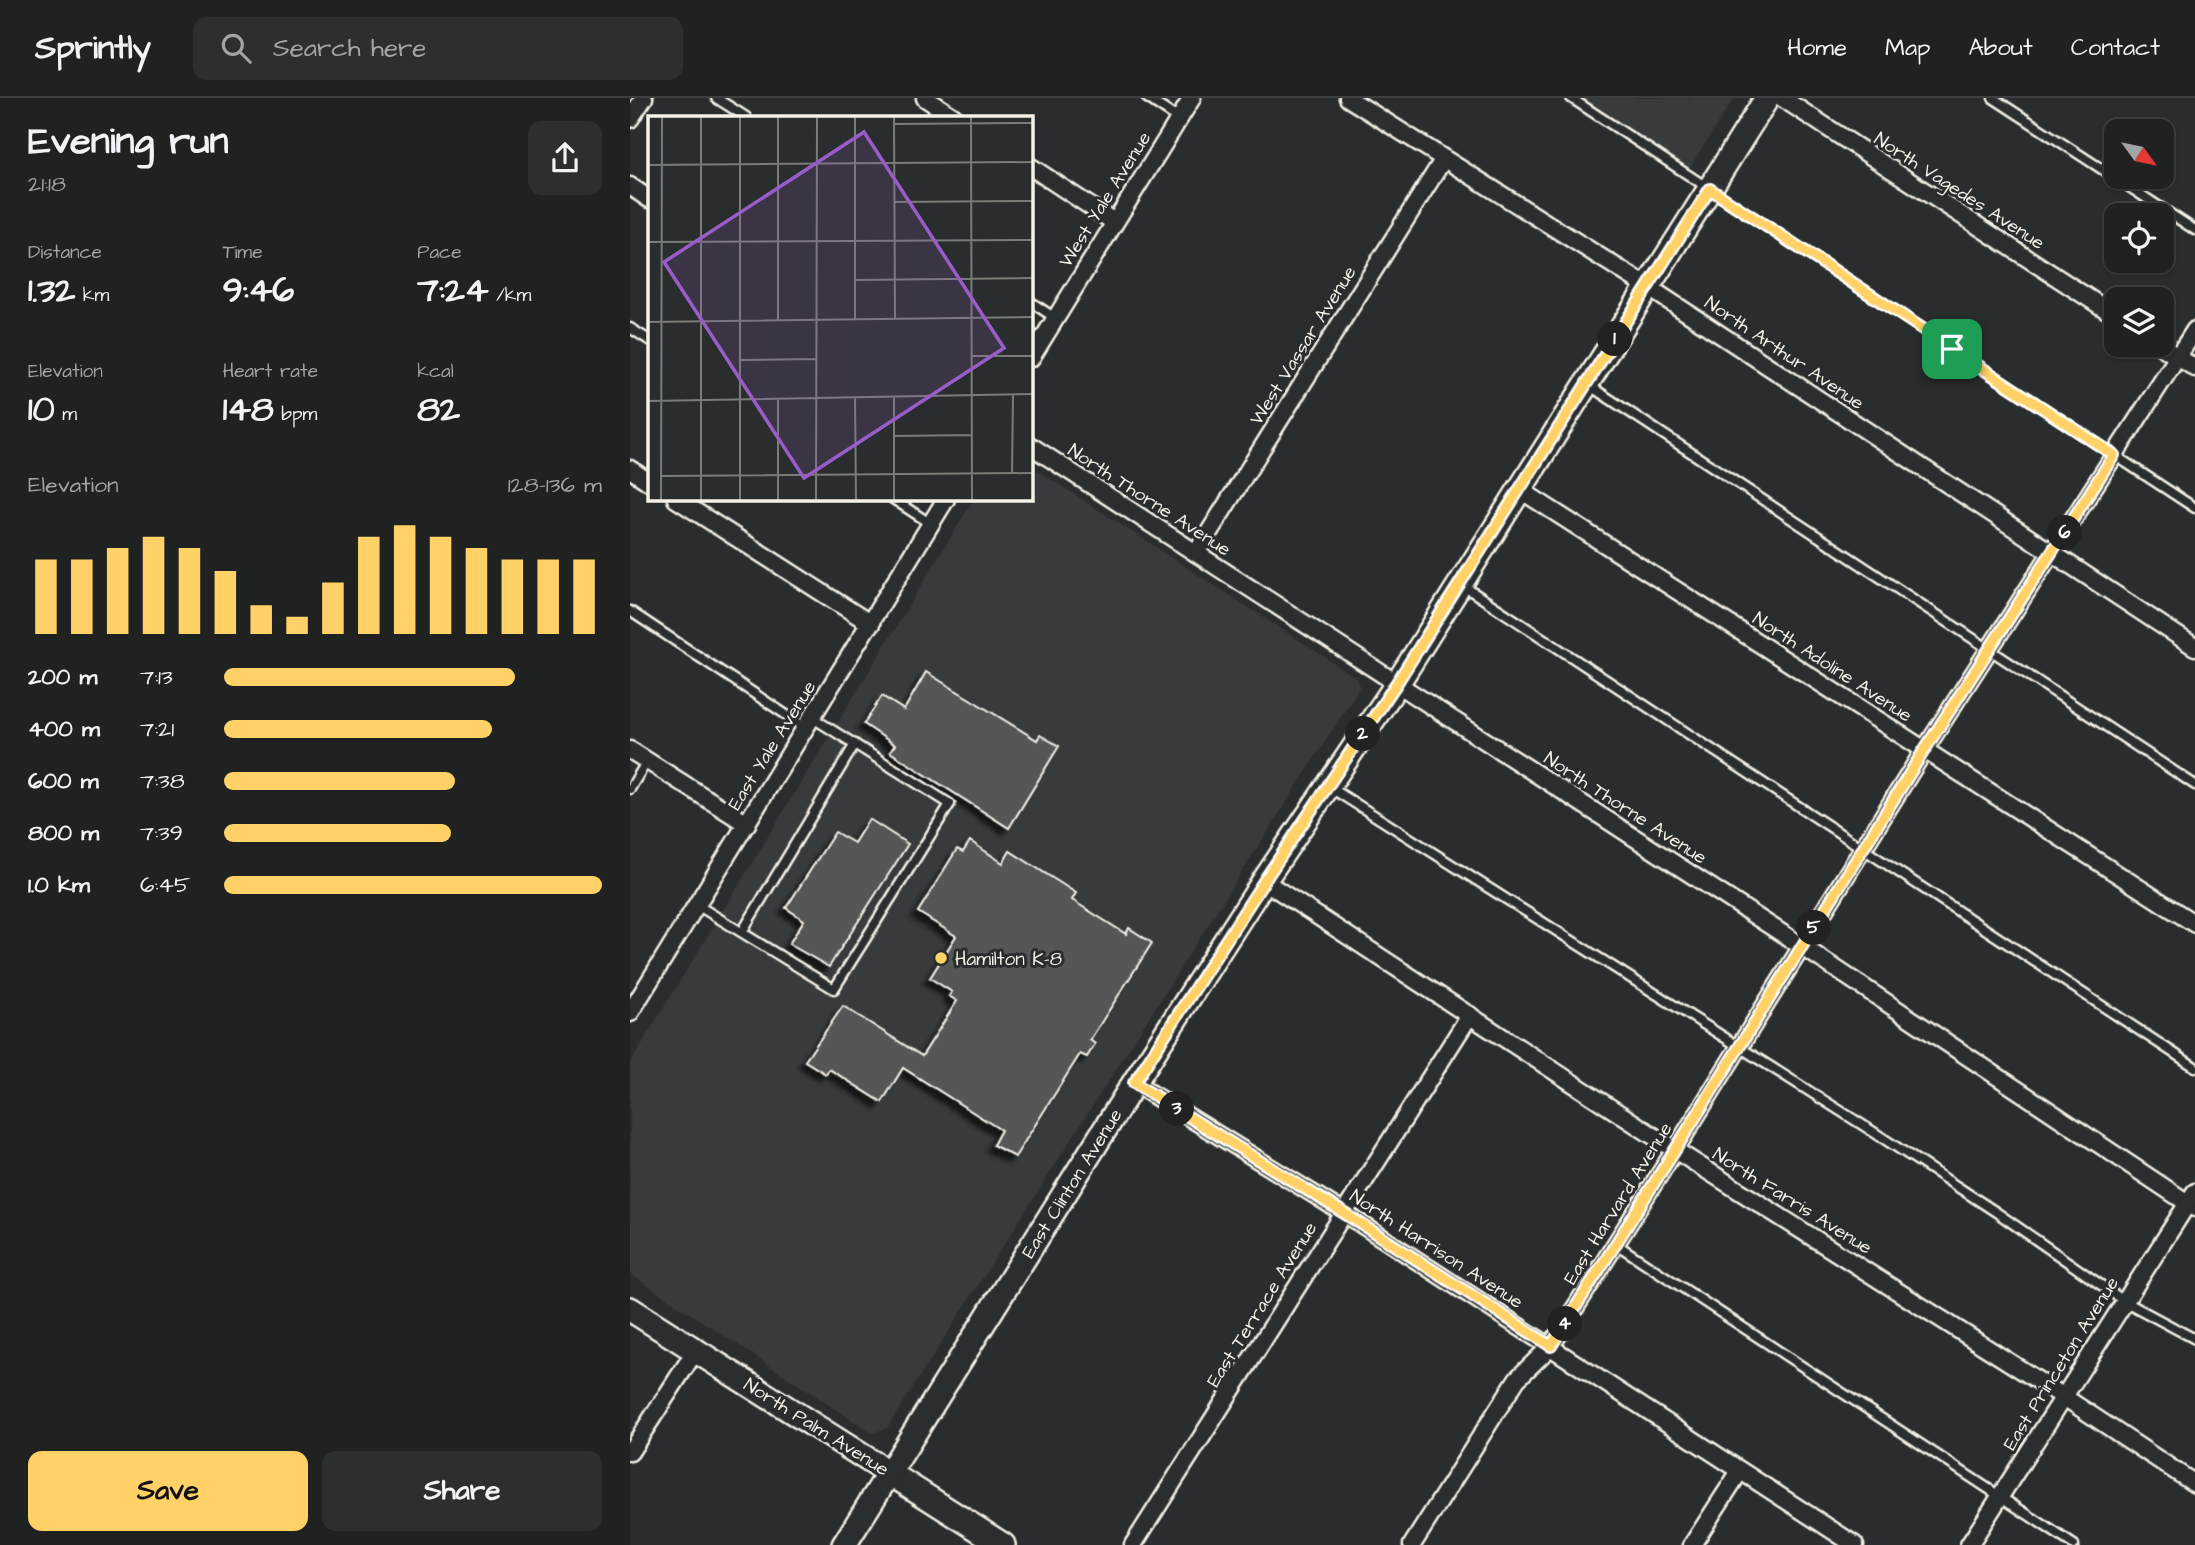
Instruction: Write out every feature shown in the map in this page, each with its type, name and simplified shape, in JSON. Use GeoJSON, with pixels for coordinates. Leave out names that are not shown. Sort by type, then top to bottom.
{"type":"FeatureCollection","features":[{"type":"Feature","properties":{"kind":"main road","name":"East Clinton Avenue"},"geometry":{"type":"LineString","coordinates":[[844,1545],[1134,1083],[1264,881],[1396,684],[1767,98]]}},
{"type":"Feature","properties":{"kind":"main road","name":"North Palm Avenue"},"geometry":{"type":"LineString","coordinates":[[630,1309],[1003,1545]]}},
{"type":"Feature","properties":{"kind":"street"},"geometry":{"type":"LineString","coordinates":[[630,119],[644,98]]}},
{"type":"Feature","properties":{"kind":"street"},"geometry":{"type":"LineString","coordinates":[[925,98],[952,116]]}},
{"type":"Feature","properties":{"kind":"street","name":"West Yale Avenue"},"geometry":{"type":"LineString","coordinates":[[1032,356],[1192,98]]}},
{"type":"Feature","properties":{"kind":"street","name":"North Arthur Avenue"},"geometry":{"type":"LineString","coordinates":[[1348,98],[1648,287],[2195,647]]}},
{"type":"Feature","properties":{"kind":"street","name":"North Vagedes Avenue"},"geometry":{"type":"LineString","coordinates":[[1782,98],[2104,308]]}},
{"type":"Feature","properties":{"kind":"street","name":"West Vassar Avenue"},"geometry":{"type":"LineString","coordinates":[[1196,553],[1443,160]]}},
{"type":"Feature","properties":{"kind":"street"},"geometry":{"type":"LineString","coordinates":[[1032,168],[1114,222]]}},
{"type":"Feature","properties":{"kind":"street"},"geometry":{"type":"LineString","coordinates":[[630,186],[648,198]]}},
{"type":"Feature","properties":{"kind":"street","name":"East Harvard Avenue"},"geometry":{"type":"LineString","coordinates":[[1412,1545],[1517,1379],[1551,1346],[1925,749],[2195,330]]}},
{"type":"Feature","properties":{"kind":"street"},"geometry":{"type":"LineString","coordinates":[[2174,354],[2195,368]]}},
{"type":"Feature","properties":{"kind":"street","name":"North Thorne Avenue"},"geometry":{"type":"LineString","coordinates":[[1032,447],[2193,1201]]}},
{"type":"Feature","properties":{"kind":"street"},"geometry":{"type":"LineString","coordinates":[[630,469],[648,481]]}},
{"type":"Feature","properties":{"kind":"street","name":"North Adoline Avenue"},"geometry":{"type":"LineString","coordinates":[[1519,489],[2195,924]]}},
{"type":"Feature","properties":{"kind":"street"},"geometry":{"type":"LineString","coordinates":[[678,500],[871,624]]}},
{"type":"Feature","properties":{"kind":"street","name":"East Yale Avenue"},"geometry":{"type":"LineString","coordinates":[[630,1013],[945,500]]}},
{"type":"Feature","properties":{"kind":"street"},"geometry":{"type":"LineString","coordinates":[[630,750],[747,824]]}},
{"type":"Feature","properties":{"kind":"street","name":"North Farris Avenue"},"geometry":{"type":"LineString","coordinates":[[1264,881],[1675,1150],[2064,1397],[2195,1484]]}},
{"type":"Feature","properties":{"kind":"street","name":"East Terrace Avenue"},"geometry":{"type":"LineString","coordinates":[[1133,1545],[1471,1015]]}},
{"type":"Feature","properties":{"kind":"street","name":"North Harrison Avenue"},"geometry":{"type":"LineString","coordinates":[[1134,1083],[1344,1213],[1855,1545]]}},
{"type":"Feature","properties":{"kind":"street","name":"East Princeton Avenue"},"geometry":{"type":"LineString","coordinates":[[1969,1545],[2124,1301],[2193,1201]]}},
{"type":"Feature","properties":{"kind":"street"},"geometry":{"type":"LineString","coordinates":[[630,1452],[696,1350]]}},
{"type":"Feature","properties":{"kind":"street"},"geometry":{"type":"LineString","coordinates":[[1692,1545],[1740,1471]]}},
{"type":"Feature","properties":{"kind":"lane"},"geometry":{"type":"LineString","coordinates":[[716,98],[744,116]]}},
{"type":"Feature","properties":{"kind":"lane"},"geometry":{"type":"LineString","coordinates":[[1147,98],[1179,119]]}},
{"type":"Feature","properties":{"kind":"lane"},"geometry":{"type":"LineString","coordinates":[[1571,98],[2195,508]]}},
{"type":"Feature","properties":{"kind":"lane"},"geometry":{"type":"LineString","coordinates":[[1993,98],[2195,230]]}},
{"type":"Feature","properties":{"kind":"lane"},"geometry":{"type":"LineString","coordinates":[[1032,303],[1055,318]]}},
{"type":"Feature","properties":{"kind":"lane"},"geometry":{"type":"LineString","coordinates":[[630,328],[648,340]]}},
{"type":"Feature","properties":{"kind":"lane"},"geometry":{"type":"LineString","coordinates":[[1587,384],[2195,785]]}},
{"type":"Feature","properties":{"kind":"lane"},"geometry":{"type":"LineString","coordinates":[[895,500],[931,524]]}},
{"type":"Feature","properties":{"kind":"lane"},"geometry":{"type":"LineString","coordinates":[[1460,583],[2195,1067]]}},
{"type":"Feature","properties":{"kind":"lane"},"geometry":{"type":"LineString","coordinates":[[630,611],[809,723],[855,744],[950,804],[834,989],[697,905]]}},
{"type":"Feature","properties":{"kind":"lane"},"geometry":{"type":"LineString","coordinates":[[742,932],[855,744]]}},
{"type":"Feature","properties":{"kind":"lane"},"geometry":{"type":"LineString","coordinates":[[630,789],[647,761]]}},
{"type":"Feature","properties":{"kind":"lane"},"geometry":{"type":"LineString","coordinates":[[1329,787],[1740,1047],[1984,1205],[2124,1301],[2195,1339]]}},
{"type":"Feature","properties":{"kind":"lane"},"geometry":{"type":"LineString","coordinates":[[1616,1244],[2074,1545]]}},
{"type":"Feature","properties":{"kind":"shaded area"},"geometry":{"type":"Polygon","coordinates":[[[1580,98],[1734,98],[1689,169],[1580,98]]]}},
{"type":"Feature","properties":{"kind":"shaded area","name":"Hamilton K-8"},"geometry":{"type":"Polygon","coordinates":[[[1032,467],[1357,678],[1360,687],[887,1428],[872,1433],[630,1274],[630,1063],[973,500],[1032,500],[1032,467]]]}},
{"type":"Feature","properties":{"kind":"building"},"geometry":{"type":"Polygon","coordinates":[[[926,672],[1037,740],[1040,735],[1059,746],[1009,828],[890,752],[895,745],[864,724],[882,696],[904,710],[926,672]]]}},
{"type":"Feature","properties":{"kind":"building"},"geometry":{"type":"Polygon","coordinates":[[[869,819],[908,844],[829,967],[789,944],[804,920],[786,908],[835,832],[854,843],[869,819]]]}},
{"type":"Feature","properties":{"kind":"building"},"geometry":{"type":"Polygon","coordinates":[[[970,841],[1003,863],[1010,851],[1076,893],[1072,900],[1126,934],[1129,928],[1152,943],[1090,1040],[1095,1044],[1087,1057],[1080,1054],[1015,1157],[993,1145],[1001,1130],[903,1068],[882,1102],[829,1069],[826,1074],[805,1061],[843,1006],[922,1056],[957,1001],[949,996],[952,992],[930,978],[956,936],[918,912],[957,849],[963,852],[970,841]]]}},
{"type":"Feature","properties":{"kind":"place","name":"Hamilton K-8"},"geometry":{"type":"Point","coordinates":[941,958]}},
{"type":"Feature","properties":{"kind":"route"},"geometry":{"type":"LineString","coordinates":[[1710,189],[1952,349],[2114,455],[1925,749],[1551,1346],[1134,1083],[1264,881],[1396,684],[1710,189]]}}]}
